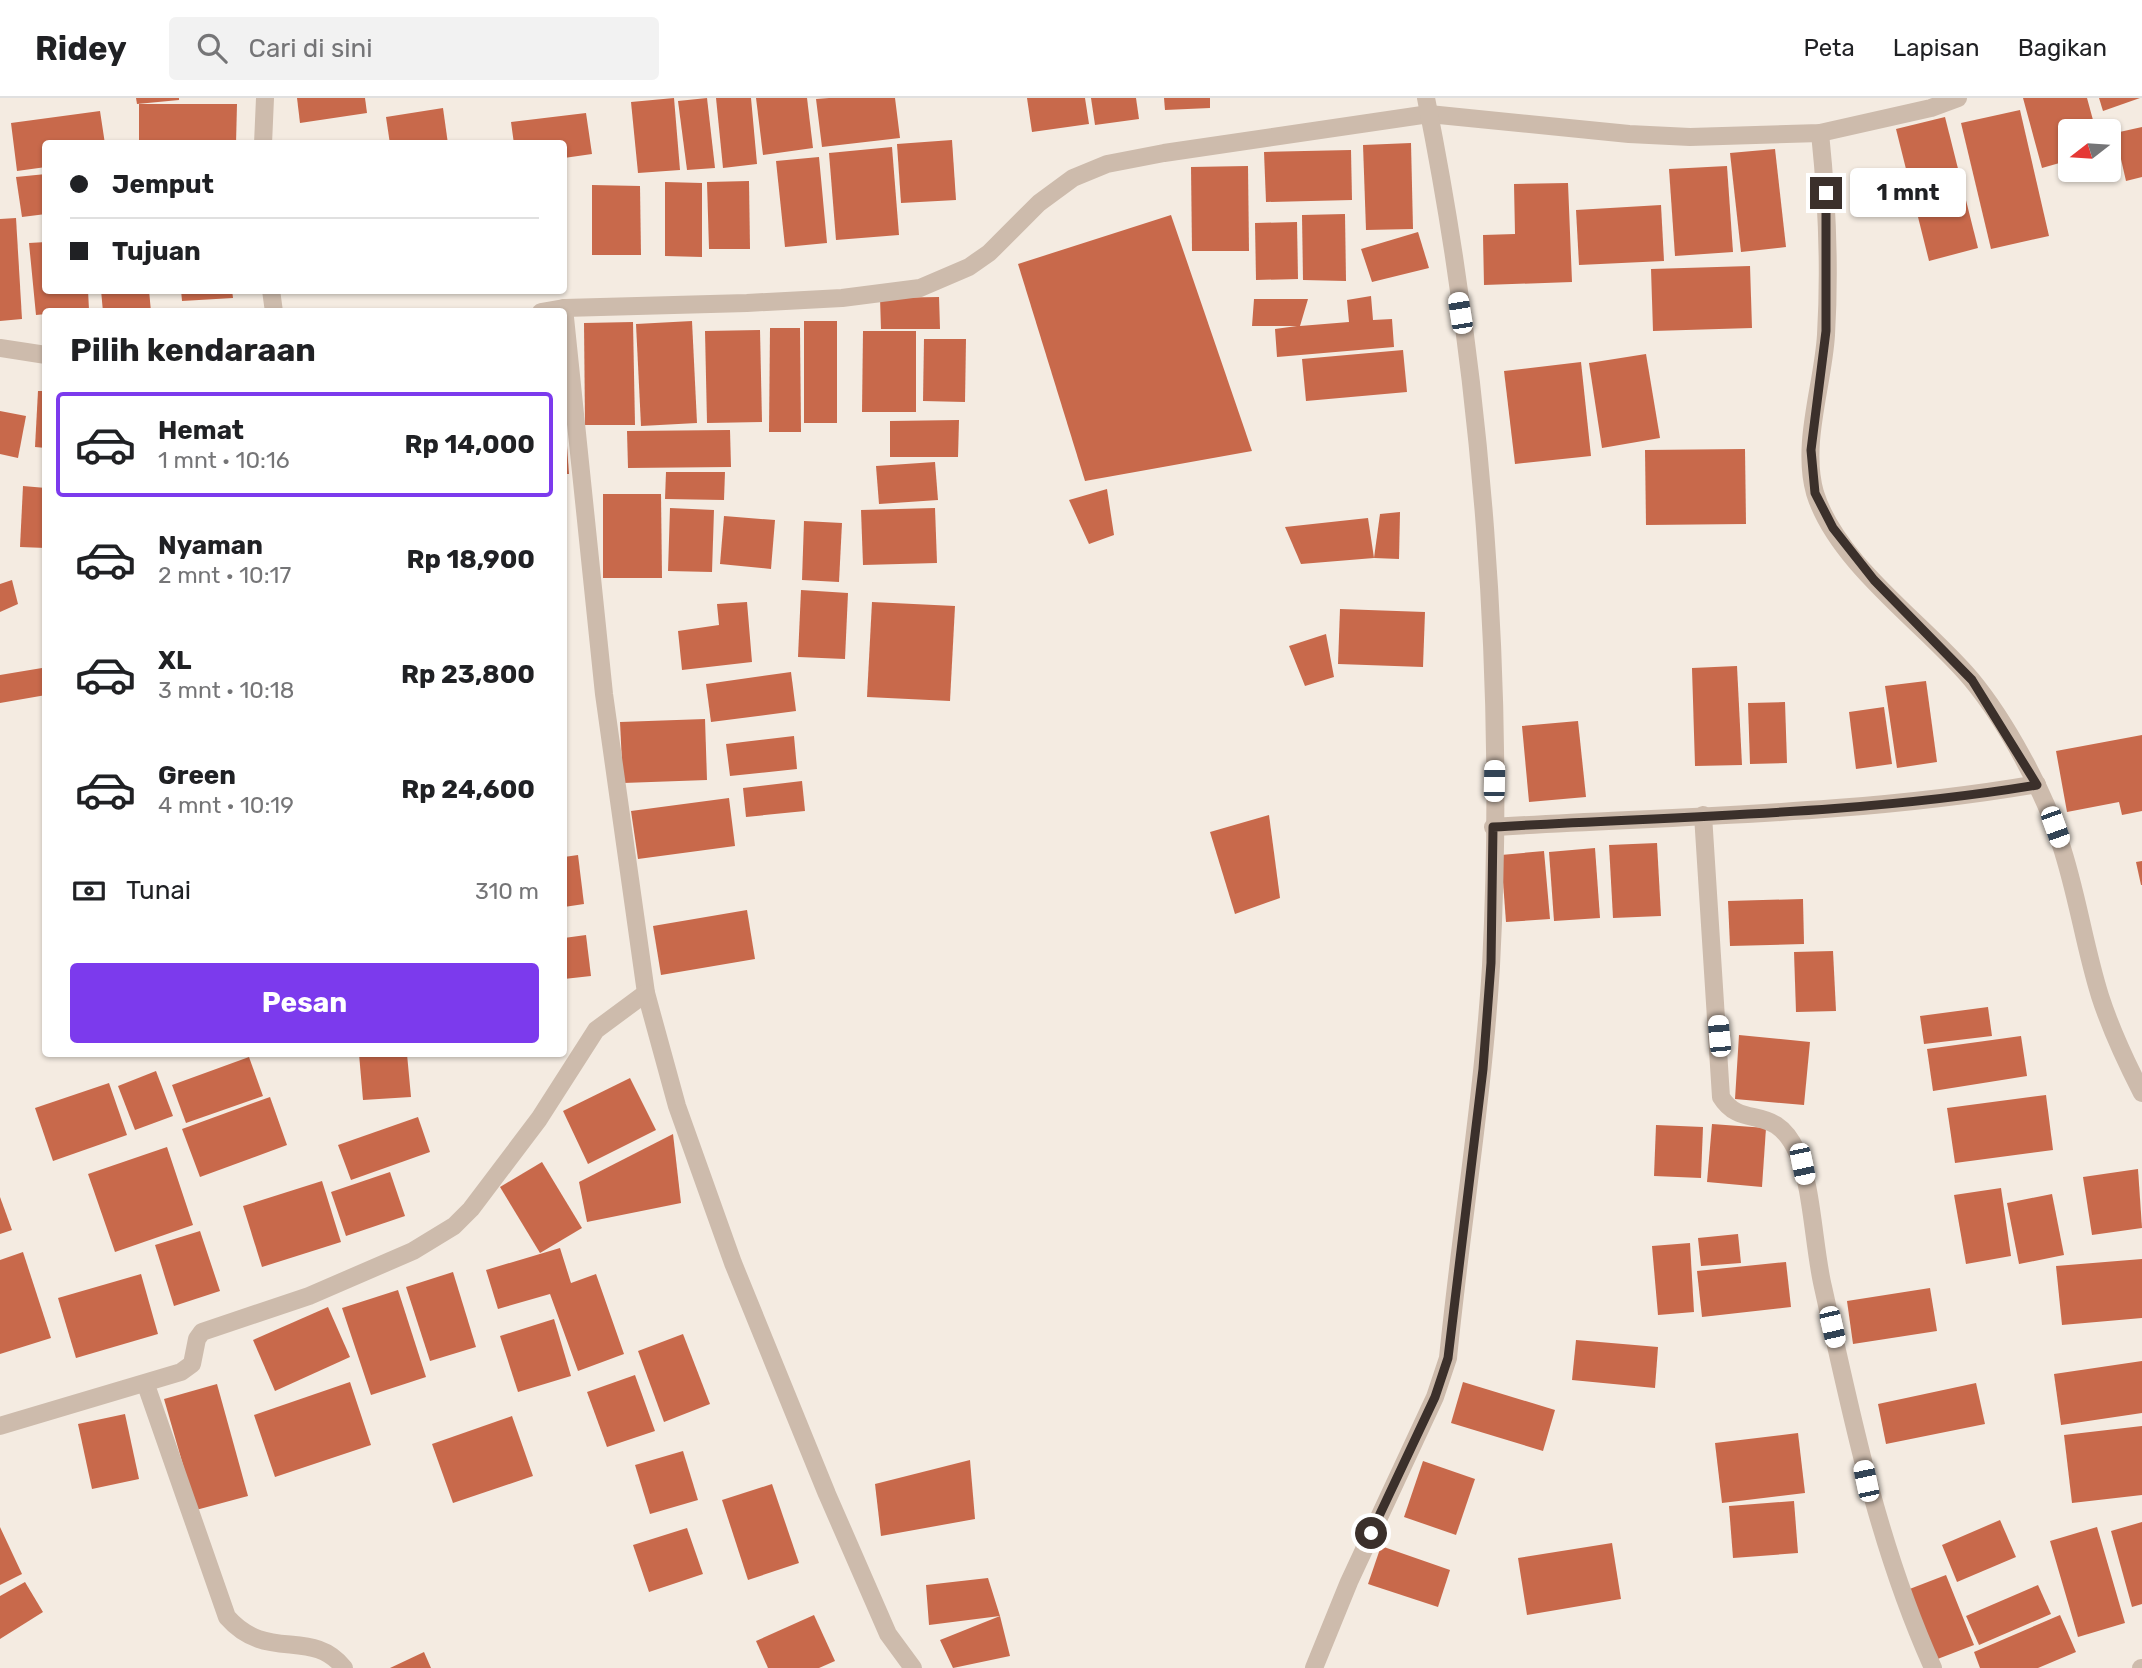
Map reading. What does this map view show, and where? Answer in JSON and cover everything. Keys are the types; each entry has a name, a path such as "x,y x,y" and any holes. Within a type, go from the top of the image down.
{"street":[{"path":"263,140 265,98"},
{"path":"564,308 842,298 920,288 970,267 989,253 1057,188 1107,164 1427,106 1629,134 1690,136 1820,134 1929,103 1958,98"},
{"path":"1314,1668 1349,1582 1435,1397 1448,1358 1483,1069 1491,963 1495,735 1489,601 1477,445 1460,313 1427,106"},
{"path":"1820,134 1826,193 1827,290 1824,369 1811,450 1815,493 1833,528 1874,580 1972,680 2037,785 2060,841 2100,995 2115,1037 2142,1093"},
{"path":"567,337 604,694 646,993 677,1106 733,1263 827,1494 888,1634 913,1668"},
{"path":"0,348 42,354"},
{"path":"1493,827 1881,806 1949,800 2037,785"},
{"path":"1703,815 1721,1097 1737,1114 1760,1117 1780,1126 1797,1151 1805,1180 1814,1250 1866,1481 1902,1597 1933,1668"},
{"path":"0,1426 146,1385 187,1369 192,1364 197,1339 202,1332 321,1292 413,1251 454,1226 471,1209 539,1119 596,1030 646,993"},
{"path":"146,1385 227,1617 239,1631 253,1640 328,1651 344,1668"}],"building":[{"path":"136,98 179,98 179,100 137,104"},
{"path":"297,98 365,98 367,113 300,123"},
{"path":"674,98 680,170 638,173 631,102"},
{"path":"707,98 715,168 687,170 678,101"},
{"path":"716,98 751,98 757,164 723,168"},
{"path":"756,98 807,98 813,148 763,155"},
{"path":"895,98 900,138 822,147 816,99"},
{"path":"1027,98 1085,98 1089,124 1032,132"},
{"path":"1091,98 1136,98 1139,119 1095,125"},
{"path":"1164,98 1210,98 1210,108 1165,110"},
{"path":"2023,98 2087,98 2093,119 2058,119 2058,163 2042,168"},
{"path":"2099,98 2140,98 2103,111"},
{"path":"139,104 237,104 236,140 139,140"},
{"path":"443,108 447,140 389,140 386,117"},
{"path":"2020,110 2049,236 1991,249 1961,123"},
{"path":"100,111 104,140 42,140 42,168 17,171 11,123"},
{"path":"586,113 592,154 567,158 567,140 513,140 511,122"},
{"path":"1945,117 1978,248 1929,261 1896,129"},
{"path":"2142,127 2142,177 2126,181 2121,159 2121,132"},
{"path":"952,140 956,200 901,203 897,144"},
{"path":"1411,143 1413,229 1366,230 1363,145"},
{"path":"892,147 899,235 836,240 829,153"},
{"path":"1775,149 1786,247 1741,252 1730,153"},
{"path":"1351,150 1352,200 1266,202 1264,152"},
{"path":"819,157 827,243 785,247 776,161"},
{"path":"1248,166 1249,251 1192,251 1191,167"},
{"path":"1727,166 1733,252 1675,256 1669,169"},
{"path":"42,174 42,214 22,217 16,177"},
{"path":"749,181 750,249 709,249 707,182"},
{"path":"665,182 702,183 702,257 665,256"},
{"path":"1568,183 1572,282 1484,285 1483,235 1515,234 1514,184"},
{"path":"592,185 640,186 641,255 592,255"},
{"path":"1661,205 1664,261 1579,265 1576,210"},
{"path":"1345,214 1346,281 1303,280 1302,215"},
{"path":"1171,215 1252,451 1085,481 1018,264"},
{"path":"16,218 22,319 0,321 0,219"},
{"path":"1297,222 1298,279 1256,280 1255,223"},
{"path":"1418,232 1429,268 1372,282 1361,249"},
{"path":"42,242 42,294 88,294 89,308 42,308 42,314 36,315 29,243"},
{"path":"1750,266 1752,328 1653,331 1651,269"},
{"path":"101,294 149,294 151,308 103,308"},
{"path":"181,294 232,294 233,298 182,301"},
{"path":"1371,296 1373,320 1392,319 1394,347 1277,357 1275,329 1297,326 1252,326 1254,299 1308,299 1300,326 1349,322 1347,300"},
{"path":"939,297 940,329 881,329 880,298"},
{"path":"692,321 697,423 641,426 636,324"},
{"path":"804,321 837,321 837,423 804,423"},
{"path":"633,322 635,425 585,425 584,323"},
{"path":"770,328 800,328 801,432 769,432"},
{"path":"760,330 762,422 707,423 705,331"},
{"path":"863,331 916,331 916,412 862,412"},
{"path":"924,339 966,339 965,402 923,401"},
{"path":"1403,350 1407,392 1306,401 1302,359"},
{"path":"1646,354 1660,438 1602,448 1589,363"},
{"path":"1581,362 1591,456 1515,464 1504,371"},
{"path":"38,391 42,391 42,448 35,447"},
{"path":"0,411 26,416 18,458 0,454"},
{"path":"959,420 958,457 890,457 890,421"},
{"path":"730,430 731,467 628,468 627,431"},
{"path":"1745,449 1746,524 1646,525 1645,450"},
{"path":"935,462 938,500 879,504 876,466"},
{"path":"666,472 725,472 724,500 665,499"},
{"path":"23,486 42,488 42,548 20,547"},
{"path":"1107,489 1114,535 1089,544 1069,500"},
{"path":"603,494 661,494 662,578 603,578"},
{"path":"670,508 714,510 712,572 668,571"},
{"path":"935,508 937,563 863,565 861,510"},
{"path":"1400,512 1399,559 1374,558 1380,514"},
{"path":"724,516 775,520 771,569 720,564"},
{"path":"1368,518 1374,558 1301,564 1285,527"},
{"path":"804,521 842,523 839,582 802,580"},
{"path":"12,580 18,604 0,612 0,584"},
{"path":"801,590 848,593 845,659 798,657"},
{"path":"747,602 752,662 682,670 678,631 719,625 717,604"},
{"path":"872,602 955,606 950,701 867,697"},
{"path":"1340,609 1425,612 1423,667 1338,664"},
{"path":"1326,634 1334,677 1305,686 1289,646"},
{"path":"1737,666 1742,765 1695,766 1692,668"},
{"path":"42,668 42,696 0,703 0,675"},
{"path":"791,672 796,711 711,722 706,684"},
{"path":"1926,681 1937,762 1897,768 1885,686"},
{"path":"1785,702 1787,763 1750,764 1748,703"},
{"path":"1884,707 1892,764 1856,769 1849,712"},
{"path":"705,719 707,780 623,783 620,722"},
{"path":"1578,721 1586,797 1529,802 1522,726"},
{"path":"2142,735 2142,811 2122,815 2119,802 2067,812 2056,751"},
{"path":"794,736 797,769 730,776 726,744"},
{"path":"802,781 805,811 746,817 743,788"},
{"path":"729,798 735,846 638,859 631,811"},
{"path":"1269,815 1280,898 1235,914 1210,832"},
{"path":"1657,843 1661,916 1613,918 1609,845"},
{"path":"1595,848 1600,918 1554,921 1549,852"},
{"path":"1544,851 1550,919 1506,922 1501,855"},
{"path":"578,855 584,904 567,907 567,857"},
{"path":"2142,861 2142,885 2141,885 2136,862"},
{"path":"1803,899 1804,944 1730,946 1728,901"},
{"path":"747,910 755,959 661,975 653,926"},
{"path":"586,935 591,976 567,979 567,938"},
{"path":"1833,951 1836,1011 1796,1012 1794,952"},
{"path":"1988,1007 1992,1036 1924,1044 1920,1016"},
{"path":"1739,1035 1810,1042 1804,1105 1735,1099"},
{"path":"2021,1036 2027,1076 1933,1091 1927,1049"},
{"path":"249,1057 263,1096 186,1123 172,1085"},
{"path":"359,1057 407,1057 411,1097 363,1100"},
{"path":"156,1071 173,1116 135,1130 118,1086"},
{"path":"630,1078 656,1130 588,1164 563,1111"},
{"path":"109,1083 127,1135 53,1161 35,1108"},
{"path":"2046,1095 2053,1150 1955,1163 1947,1108"},
{"path":"270,1097 287,1145 200,1177 182,1129"},
{"path":"418,1117 430,1152 351,1180 338,1145"},
{"path":"1712,1124 1766,1128 1762,1187 1707,1182"},
{"path":"1656,1125 1703,1127 1701,1178 1654,1176"},
{"path":"673,1134 681,1203 587,1222 579,1182"},
{"path":"167,1147 193,1225 115,1252 88,1174"},
{"path":"542,1162 582,1228 540,1253 500,1187"},
{"path":"2138,1169 2142,1228 2092,1235 2083,1177"},
{"path":"390,1172 405,1216 346,1236 331,1192"},
{"path":"322,1181 341,1242 262,1267 243,1206"},
{"path":"2001,1188 2011,1256 1966,1264 1954,1195"},
{"path":"2052,1194 2064,1255 2019,1264 2007,1203"},
{"path":"0,1197 12,1230 0,1234"},
{"path":"200,1231 220,1291 174,1306 155,1245"},
{"path":"1738,1234 1741,1263 1701,1266 1698,1238"},
{"path":"1690,1243 1694,1312 1658,1315 1652,1246"},
{"path":"560,1248 571,1283 596,1274 624,1354 578,1371 550,1294 498,1309 486,1270"},
{"path":"23,1252 51,1338 0,1354 0,1260"},
{"path":"2142,1259 2142,1318 2062,1325 2056,1266"},
{"path":"1786,1262 1791,1307 1702,1317 1697,1271"},
{"path":"453,1272 476,1347 430,1361 406,1287"},
{"path":"141,1274 158,1334 76,1358 58,1298"},
{"path":"1930,1288 1937,1331 1853,1344 1847,1301"},
{"path":"398,1290 426,1377 371,1395 342,1308"},
{"path":"328,1307 350,1357 275,1391 253,1340"},
{"path":"554,1319 571,1376 518,1392 500,1336"},
{"path":"683,1334 710,1404 664,1422 638,1351"},
{"path":"1576,1340 1658,1347 1655,1388 1572,1380"},
{"path":"2142,1361 2142,1413 2061,1425 2054,1374"},
{"path":"635,1375 655,1431 607,1447 587,1392"},
{"path":"350,1382 371,1445 275,1477 254,1415"},
{"path":"1463,1382 1555,1410 1543,1451 1451,1423"},
{"path":"1976,1383 1985,1424 1886,1444 1878,1404"},
{"path":"217,1384 248,1496 196,1510 164,1399"},
{"path":"125,1414 139,1479 92,1489 78,1424"},
{"path":"512,1416 533,1476 453,1503 432,1444"},
{"path":"2142,1426 2142,1495 2072,1503 2064,1435"},
{"path":"1798,1433 1805,1493 1722,1503 1715,1443"},
{"path":"683,1451 698,1500 650,1514 635,1465"},
{"path":"970,1460 975,1519 881,1536 875,1484"},
{"path":"1423,1461 1475,1479 1456,1535 1404,1517"},
{"path":"772,1484 799,1563 748,1580 722,1500"},
{"path":"1794,1501 1798,1553 1733,1558 1729,1506"},
{"path":"2000,1520 2016,1557 1957,1582 1942,1545"},
{"path":"2142,1522 2142,1604 2132,1607 2111,1531"},
{"path":"0,1527 22,1574 0,1585"},
{"path":"2097,1527 2125,1623 2078,1637 2050,1541"},
{"path":"687,1528 703,1574 649,1592 633,1545"},
{"path":"1612,1543 1621,1599 1527,1615 1518,1558"},
{"path":"1381,1546 1450,1570 1438,1607 1368,1584"},
{"path":"1946,1575 1974,1645 1935,1660 1907,1590"},
{"path":"988,1578 1000,1616 929,1625 926,1585"},
{"path":"25,1582 43,1612 0,1639 0,1596"},
{"path":"2038,1585 2051,1614 1979,1645 1966,1616"},
{"path":"814,1615 835,1661 819,1668 768,1668 756,1641"},
{"path":"2060,1615 2076,1652 2038,1668 1980,1668 1974,1652"},
{"path":"1000,1616 1010,1656 953,1668 940,1640"},
{"path":"424,1652 431,1668 390,1668"}],"route":[{"path":"1371,1533 1403,1470 1435,1397 1448,1358 1483,1069 1491,963 1493,827 1820,811 1949,800 2037,785 1972,680 1902,612 1851,553 1833,528 1815,493 1811,450 1824,369 1827,290 1826,193"}]}
